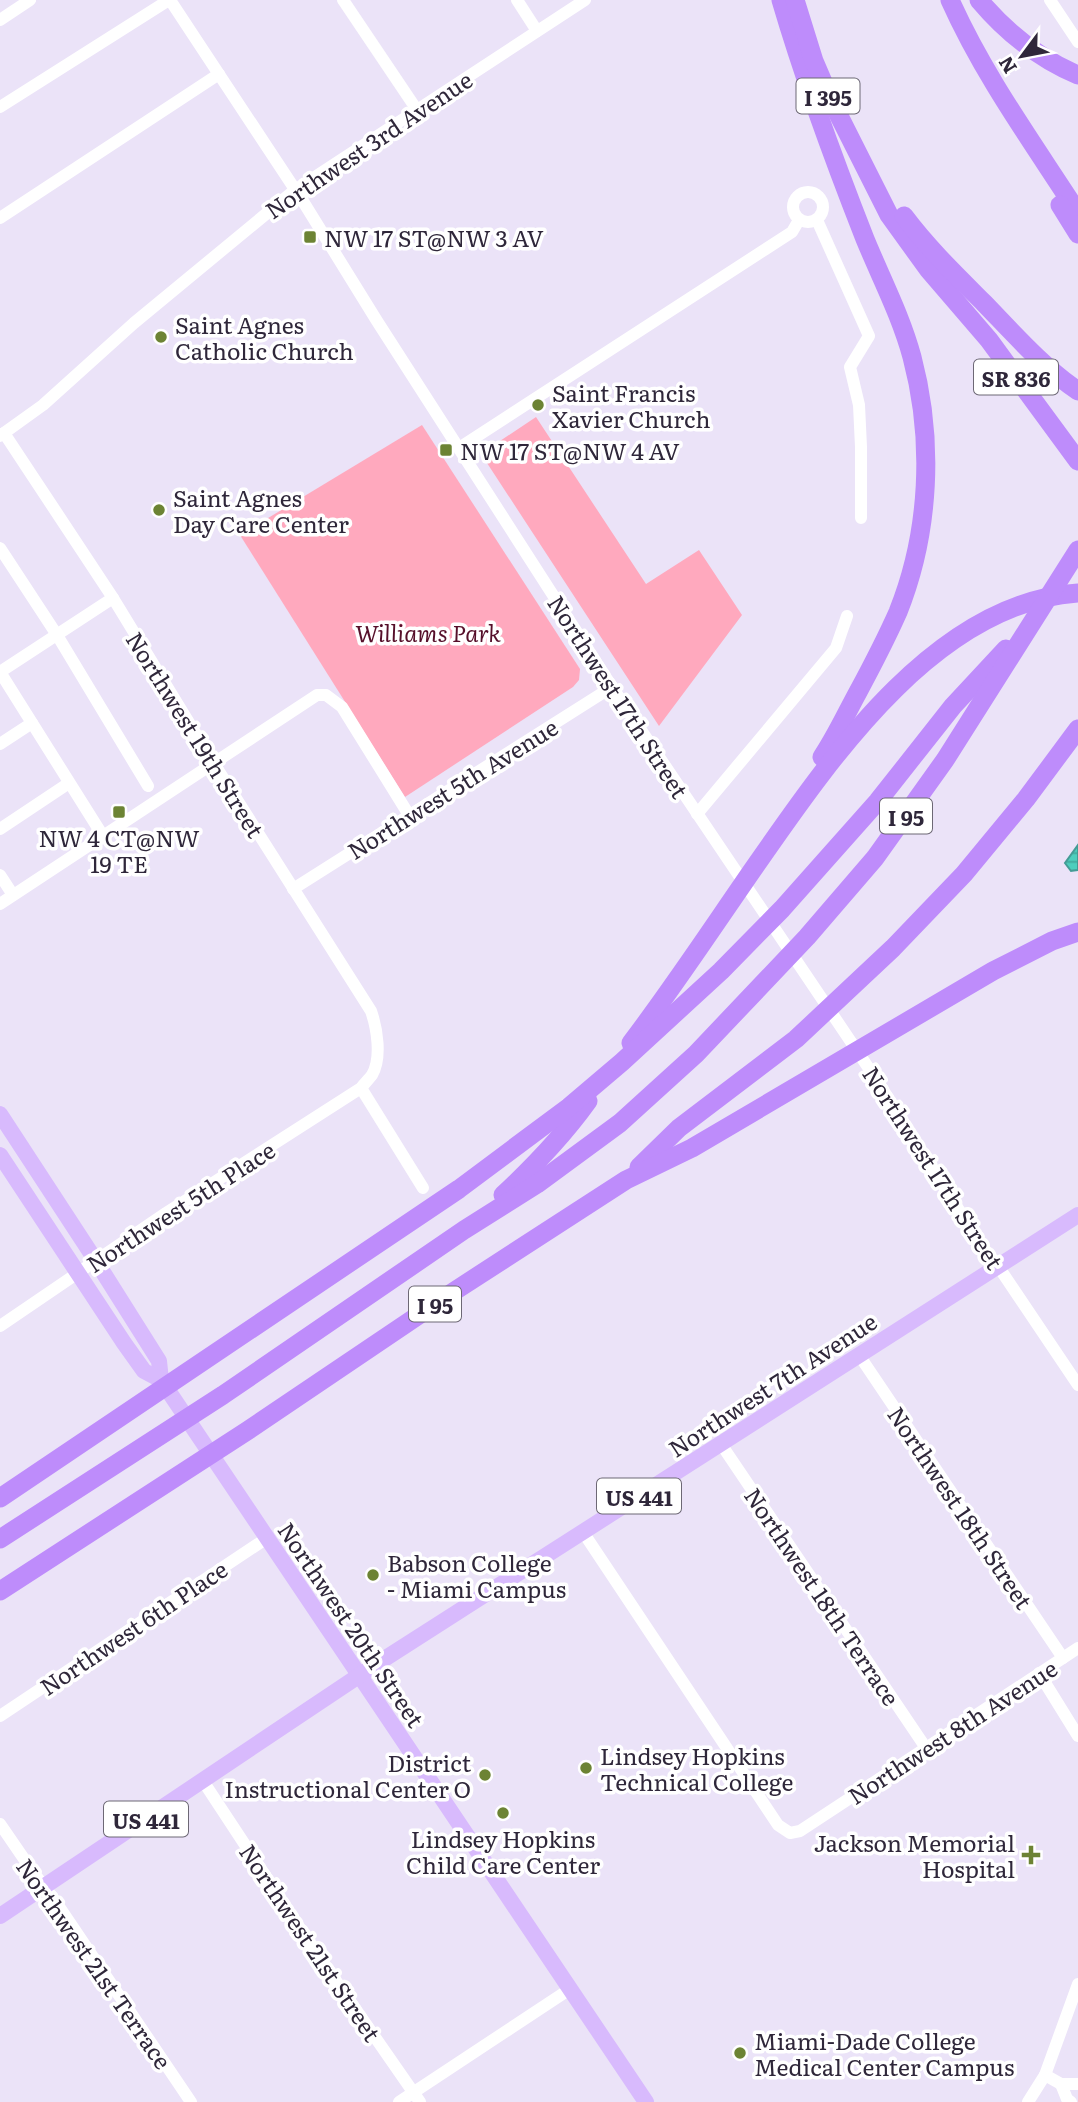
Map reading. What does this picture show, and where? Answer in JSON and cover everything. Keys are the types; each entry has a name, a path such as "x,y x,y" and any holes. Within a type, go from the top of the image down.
{"highway":[{"path":"781,0 809,91 912,356 923,417 926,468 918,543 898,611 869,671 818,762 807,793"},
{"name":"I 395","path":"795,0 814,61 873,187"},
{"path":"950,0 970,42 1003,98 1078,213"},
{"path":"979,0 1016,37 1073,73"},
{"path":"1003,98 1007,119 1078,234"},
{"path":"873,187 898,209 940,258 1045,365 1078,391"},
{"name":"SR 836","path":"873,187 909,245 949,296 989,340 1078,461"},
{"name":"I 95","path":"0,1539 223,1395 464,1230 537,1184 620,1123 696,1054 850,889 893,834 945,760 1078,550"},
{"path":"464,1230 528,1172 564,1133 646,1023 807,793 873,711 934,654 967,631 1002,612 1040,599 1078,593"},
{"path":"0,1499 459,1188 569,1107 622,1062 721,971 782,909 878,801 953,706 1033,619"},
{"name":"I 95","path":"0,1591 626,1180 679,1128 796,1039 893,948 964,874 1027,799 1078,727"},
{"path":"626,1180 692,1148 993,971 1052,941 1078,932"}],"main road":[{"name":"Northwest 20th Street","path":"0,1114 159,1361 161,1380 646,2102"},
{"name":"Northwest 20th Street","path":"0,1155 144,1371 161,1380"},
{"name":"Northwest 7th Avenue","path":"0,1916 360,1676 1078,1215"}],"street":[{"path":"0,20 30,0"},
{"path":"0,107 170,0"},
{"name":"Northwest 17th Street","path":"170,0 295,190 612,687 878,1082 981,1245 1078,1385"},
{"path":"342,0 417,110"},
{"path":"517,0 537,31"},
{"name":"Northwest 3rd Avenue","path":"2,435 43,405 134,323 295,190 585,0"},
{"path":"1050,0 1078,42"},
{"path":"0,218 219,74"},
{"path":"810,192 820,197 824,206 817,220 808,223 799,219 793,211 795,199 810,192"},
{"path":"459,448 792,232 799,219"},
{"path":"817,220 869,336 850,367 859,405 861,518"},
{"name":"Northwest 19th Street","path":"2,435 113,598 293,889 372,1011 378,1039 376,1064 373,1074 361,1088"},
{"path":"0,548 57,635 148,786"},
{"path":"103,836 0,672 113,598"},
{"path":"698,814 836,648 847,616"},
{"name":"Northwest 5th Avenue","path":"293,889 612,687"},
{"path":"0,904 317,695 326,695 342,707 409,815"},
{"path":"0,744 32,723"},
{"path":"0,829 69,783"},
{"path":"0,875 13,895"},
{"path":"361,1088 424,1188"},
{"name":"Northwest 5th Place","path":"0,1326 166,1213 361,1088"},
{"name":"Northwest 18th Street","path":"859,1355 1063,1658"},
{"name":"Northwest 18th Terrace","path":"721,1444 926,1748"},
{"name":"Northwest 8th Avenue","path":"583,1532 778,1825 790,1833 800,1831 1078,1648"},
{"name":"Northwest 6th Place","path":"0,1716 267,1538"},
{"path":"1039,1673 1078,1736"},
{"name":"Northwest 21st Street","path":"203,1781 309,1942 417,2097"},
{"name":"Northwest 21st Terrace","path":"0,1824 191,2102"},
{"path":"1028,2102 1045,2075 1078,1984"},
{"path":"399,2102 417,2097 570,1989"},
{"path":"1045,2075 1061,2084 1078,2084"},
{"path":"1061,2084 1071,2102"}],"green space":[{"path":"536,417 646,584 699,550 742,615 659,726 487,463 488,449"},
{"name":"Williams Park","path":"422,425 580,669 579,680 573,687 405,797 240,535"}],"shaded area":[{"path":"1078,845 1078,870 1071,871 1065,863"}],"place":[{"name":"NW 17 ST@NW 3 AV","path":"310,237"},
{"name":"Saint Agnes Catholic Church","path":"161,337"},
{"name":"Saint Francis Xavier Church","path":"538,405"},
{"name":"NW 17 ST@NW 4 AV","path":"446,450"},
{"name":"Saint Agnes Day Care Center","path":"159,510"},
{"name":"NW 4 CT@NW 19 TE","path":"119,812"},
{"name":"Babson College - Miami Campus","path":"373,1575"},
{"name":"Lindsey Hopkins Technical College","path":"586,1768"},
{"name":"District Instructional Center O","path":"485,1775"},
{"name":"Lindsey Hopkins Child Care Center","path":"503,1813"},
{"name":"Jackson Memorial Hospital","path":"1031,1855"},
{"name":"Miami-Dade College Medical Center Campus","path":"740,2053"}]}
